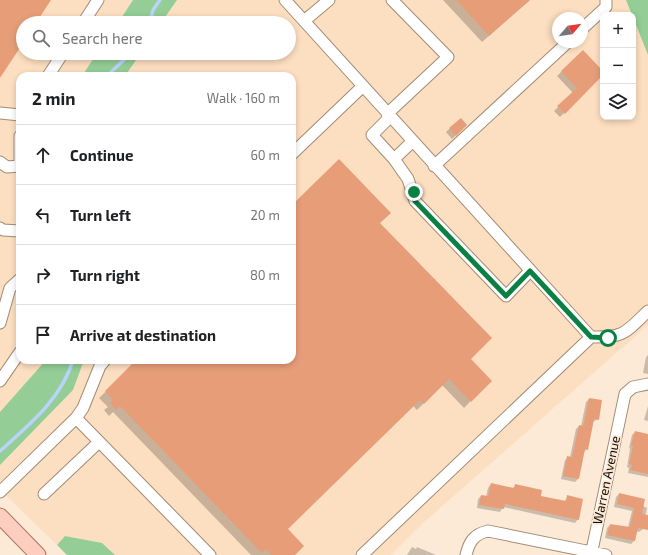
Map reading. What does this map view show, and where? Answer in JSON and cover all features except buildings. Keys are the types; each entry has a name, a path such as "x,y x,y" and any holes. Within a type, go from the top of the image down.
{"main road":[{"path":"0,516 38,555"}],"street":[{"path":"88,16 98,0"},
{"path":"285,0 362,87 591,337 608,338 625,334 648,311"},
{"path":"304,21 329,0"},
{"path":"392,0 448,57 372,135 394,159 408,179 415,201 506,296 530,271"},
{"path":"588,24 606,7 606,0"},
{"path":"434,166 562,48"},
{"path":"51,72 58,60"},
{"path":"296,150 362,87"},
{"path":"0,113 16,115"},
{"path":"394,159 412,142"},
{"path":"0,162 7,167 16,166"},
{"path":"0,228 3,230 16,231"},
{"path":"0,323 10,288 16,283"},
{"path":"362,555 591,337"},
{"path":"0,381 16,358"},
{"path":"0,492 76,418 83,408 102,364"},
{"name":"Warren Avenue","path":"591,554 625,394 630,389 638,385 648,384"},
{"path":"76,418 210,555"},
{"path":"44,494 99,442"},
{"path":"466,555 468,546 476,535 488,531 591,554 606,555"}],"shaded area":[{"path":"0,0 133,0 123,16 16,16 16,60 92,60 85,72 16,72 16,364 42,364 0,412"},
{"path":"177,0 626,0 631,12 600,12 600,120 636,120 636,25 648,55 648,325 422,524 391,555 115,555 102,543 65,536 57,545 0,490 0,465 73,390 83,364 296,364 296,72 128,72 136,60 296,60 296,16 166,16"}],"green space":[{"path":"133,0 177,0 166,16 123,16"},
{"path":"626,0 648,0 648,55 636,25 636,12 631,12"},
{"path":"92,60 136,60 128,72 85,72"},
{"path":"42,364 83,364 73,390 0,465 0,412"},
{"path":"65,536 102,543 115,555 67,555 57,545"}],"waterway":[{"path":"152,16 153,10 160,0"},
{"path":"111,72 124,60"},
{"path":"0,451 33,421 53,399 68,374 72,364"}],"route":[{"path":"414,192 415,201 506,296 530,271 591,337 608,338"}]}
